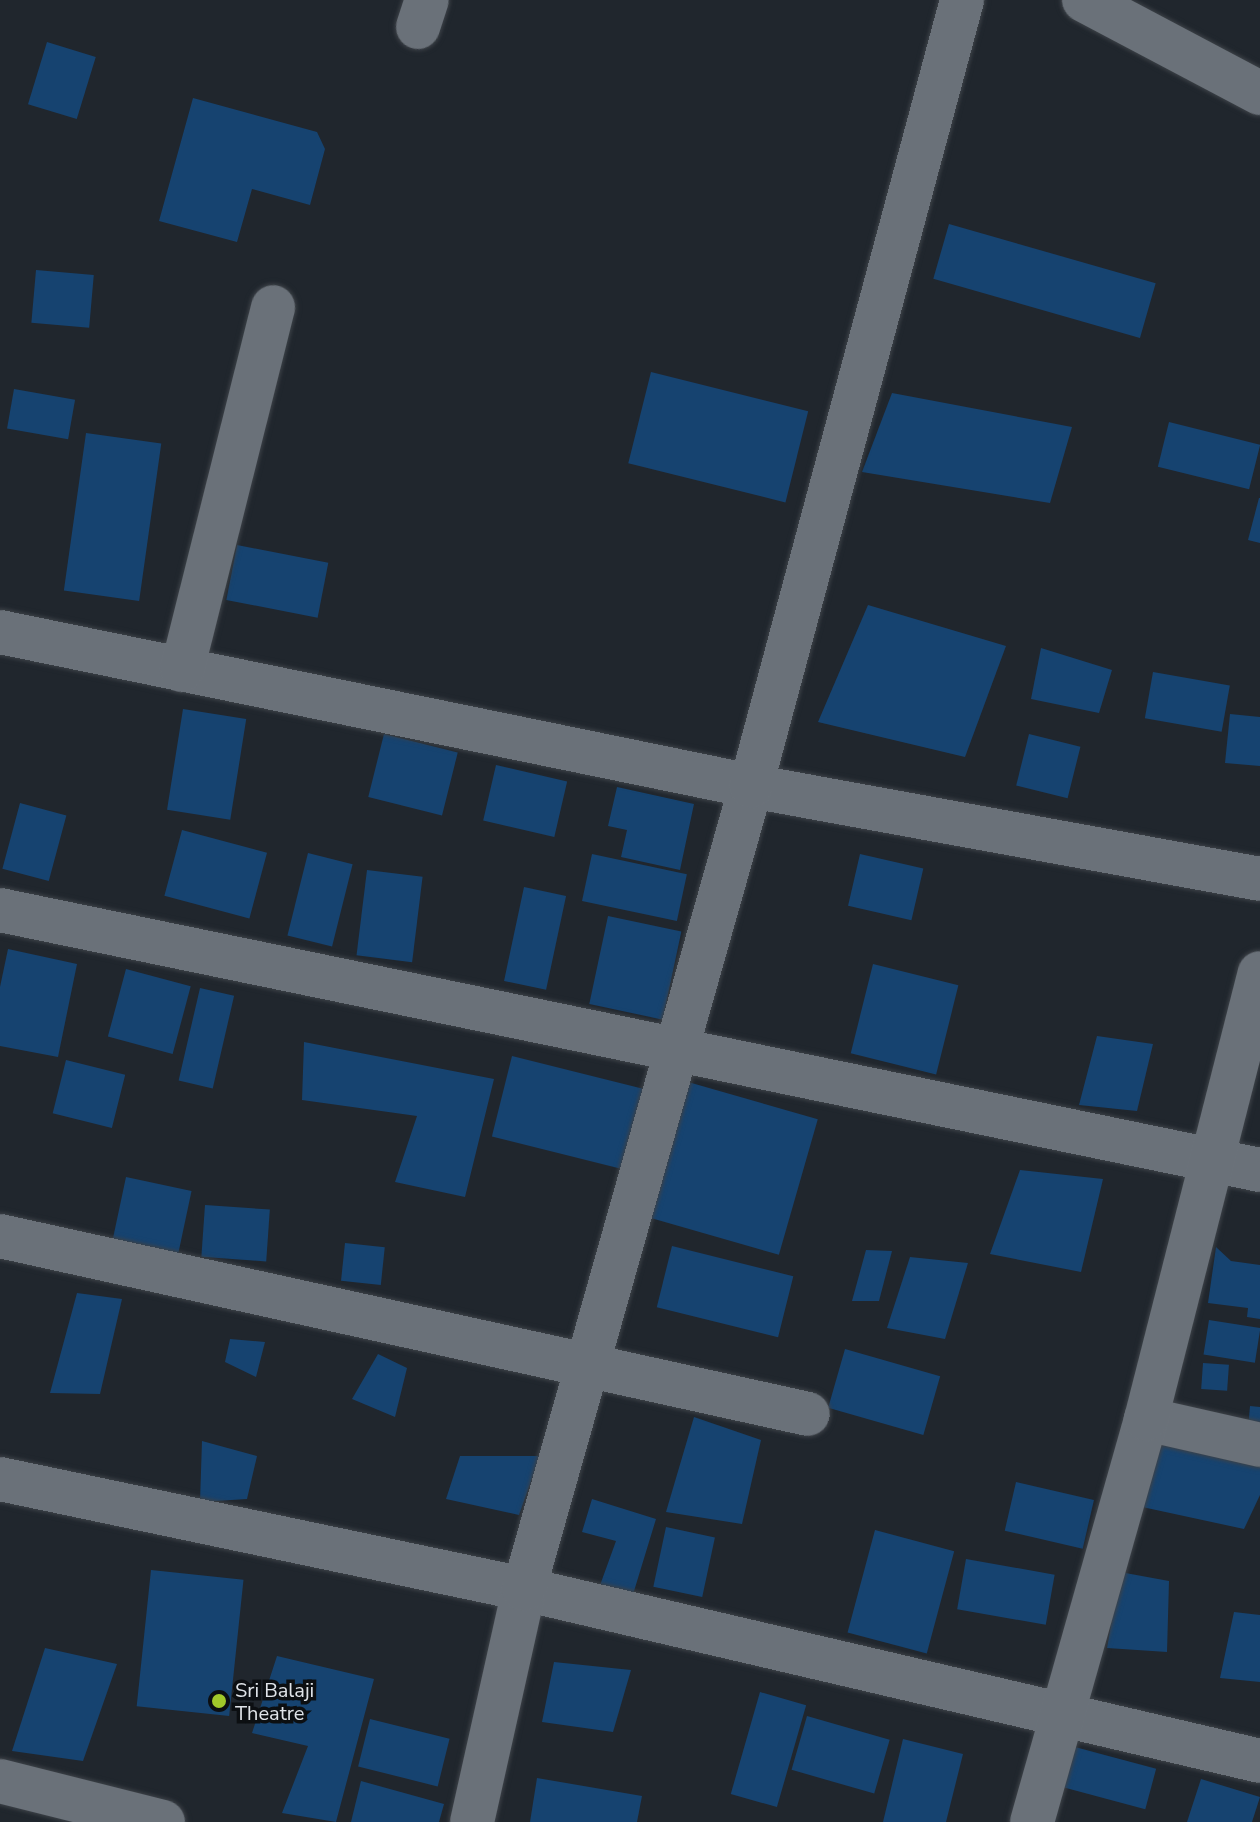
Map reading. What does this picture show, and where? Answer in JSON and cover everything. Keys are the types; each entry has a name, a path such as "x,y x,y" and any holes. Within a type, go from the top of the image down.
{"street":[{"path":"472,1822 524,1589 585,1363 751,786 962,0"},
{"path":"1084,0 1260,93"},
{"path":"182,670 273,307"},
{"path":"0,632 751,786 1260,879"},
{"path":"0,910 676,1046 1260,1170"},
{"path":"1032,1822 1059,1715 1146,1419 1260,973"},
{"path":"0,1236 808,1414"},
{"path":"1146,1419 1260,1445"},
{"path":"0,1479 524,1589 1260,1761"},
{"path":"0,1781 163,1822"}],"building":[{"path":"47,42 96,57 77,119 28,104"},
{"path":"193,98 317,132 325,149 310,205 252,189 237,242 159,221"},
{"path":"949,224 1156,283 1140,338 933,279"},
{"path":"36,270 94,275 89,328 31,323"},
{"path":"651,372 808,411 785,502 628,463"},
{"path":"14,389 75,400 68,439 7,428"},
{"path":"892,393 1072,427 1050,503 862,472"},
{"path":"1169,422 1260,445 1249,489 1158,467"},
{"path":"86,433 161,444 139,601 64,590"},
{"path":"1260,498 1260,543 1248,540"},
{"path":"237,545 328,563 318,618 226,600"},
{"path":"868,605 1006,646 965,757 818,722"},
{"path":"1041,648 1112,670 1099,713 1031,699"},
{"path":"1153,672 1230,686 1222,732 1145,718"},
{"path":"183,709 246,719 230,820 167,810"},
{"path":"1230,714 1260,717 1260,766 1225,763"},
{"path":"384,734 458,752 442,815 368,797"},
{"path":"1029,734 1080,747 1068,798 1016,785"},
{"path":"496,765 567,781 554,837 483,821"},
{"path":"617,787 694,804 680,870 621,857 627,830 608,826"},
{"path":"20,803 66,815 49,881 2,869"},
{"path":"182,830 267,853 249,918 164,896"},
{"path":"308,853 353,864 332,947 287,935"},
{"path":"592,854 687,874 677,921 582,901"},
{"path":"860,854 923,869 911,920 848,906"},
{"path":"367,870 423,877 412,962 357,955"},
{"path":"524,887 566,896 546,990 504,981"},
{"path":"608,916 681,932 663,1020 589,1004"},
{"path":"8,949 77,964 58,1057 0,1046 0,987"},
{"path":"873,964 958,985 936,1075 851,1053"},
{"path":"126,969 191,986 173,1054 108,1037"},
{"path":"200,988 234,996 213,1088 179,1081"},
{"path":"1097,1036 1153,1044 1137,1111 1079,1105"},
{"path":"304,1042 494,1079 465,1197 395,1182 417,1116 302,1100"},
{"path":"512,1056 645,1089 625,1170 492,1137"},
{"path":"66,1060 125,1075 112,1128 53,1113"},
{"path":"688,1082 818,1119 779,1255 649,1218"},
{"path":"1020,1170 1103,1179 1081,1272 990,1254"},
{"path":"126,1177 192,1191 177,1260 111,1246"},
{"path":"205,1205 270,1210 266,1261 201,1257"},
{"path":"345,1243 385,1247 381,1285 341,1281"},
{"path":"672,1246 793,1276 778,1337 657,1307"},
{"path":"1216,1247 1231,1261 1260,1265 1260,1319 1247,1317 1248,1308 1208,1303"},
{"path":"866,1250 892,1251 879,1301 852,1301"},
{"path":"910,1257 968,1263 945,1339 887,1328"},
{"path":"77,1293 122,1299 100,1394 50,1393"},
{"path":"1209,1320 1260,1328 1255,1363 1204,1355"},
{"path":"230,1339 265,1342 256,1377 225,1362"},
{"path":"845,1349 940,1376 923,1435 828,1408"},
{"path":"378,1354 407,1368 395,1417 352,1399"},
{"path":"1203,1363 1229,1365 1227,1391 1201,1389"},
{"path":"1250,1406 1260,1407 1260,1429 1248,1429"},
{"path":"694,1417 761,1440 742,1524 666,1512"},
{"path":"1161,1438 1260,1460 1260,1495 1244,1529 1133,1505"},
{"path":"202,1441 257,1456 247,1499 200,1502"},
{"path":"460,1456 540,1456 519,1515 446,1499"},
{"path":"1016,1482 1094,1500 1083,1549 1005,1531"},
{"path":"592,1499 656,1519 631,1601 599,1588 616,1541 582,1532"},
{"path":"666,1527 715,1537 702,1597 653,1587"},
{"path":"875,1530 954,1551 927,1654 848,1632"},
{"path":"966,1559 1055,1575 1046,1625 957,1609"},
{"path":"151,1570 243,1580 229,1716 137,1706"},
{"path":"1120,1572 1169,1581 1167,1652 1107,1648"},
{"path":"1234,1612 1260,1615 1260,1682 1220,1678"},
{"path":"45,1648 117,1664 83,1761 12,1751"},
{"path":"277,1656 374,1679 336,1822 282,1813 308,1746 252,1733"},
{"path":"554,1662 631,1670 613,1732 542,1722"},
{"path":"760,1692 806,1705 777,1807 731,1794"},
{"path":"807,1716 890,1740 874,1794 792,1770"},
{"path":"370,1719 450,1739 438,1786 358,1767"},
{"path":"903,1739 963,1754 946,1822 883,1822"},
{"path":"1075,1747 1156,1769 1145,1809 1064,1788"},
{"path":"537,1778 642,1796 637,1822 530,1822"},
{"path":"1201,1779 1260,1797 1252,1822 1187,1822"},
{"path":"361,1781 444,1804 439,1822 351,1822"}],"place":[{"name":"Sri Balaji Theatre","path":"219,1701"}]}
